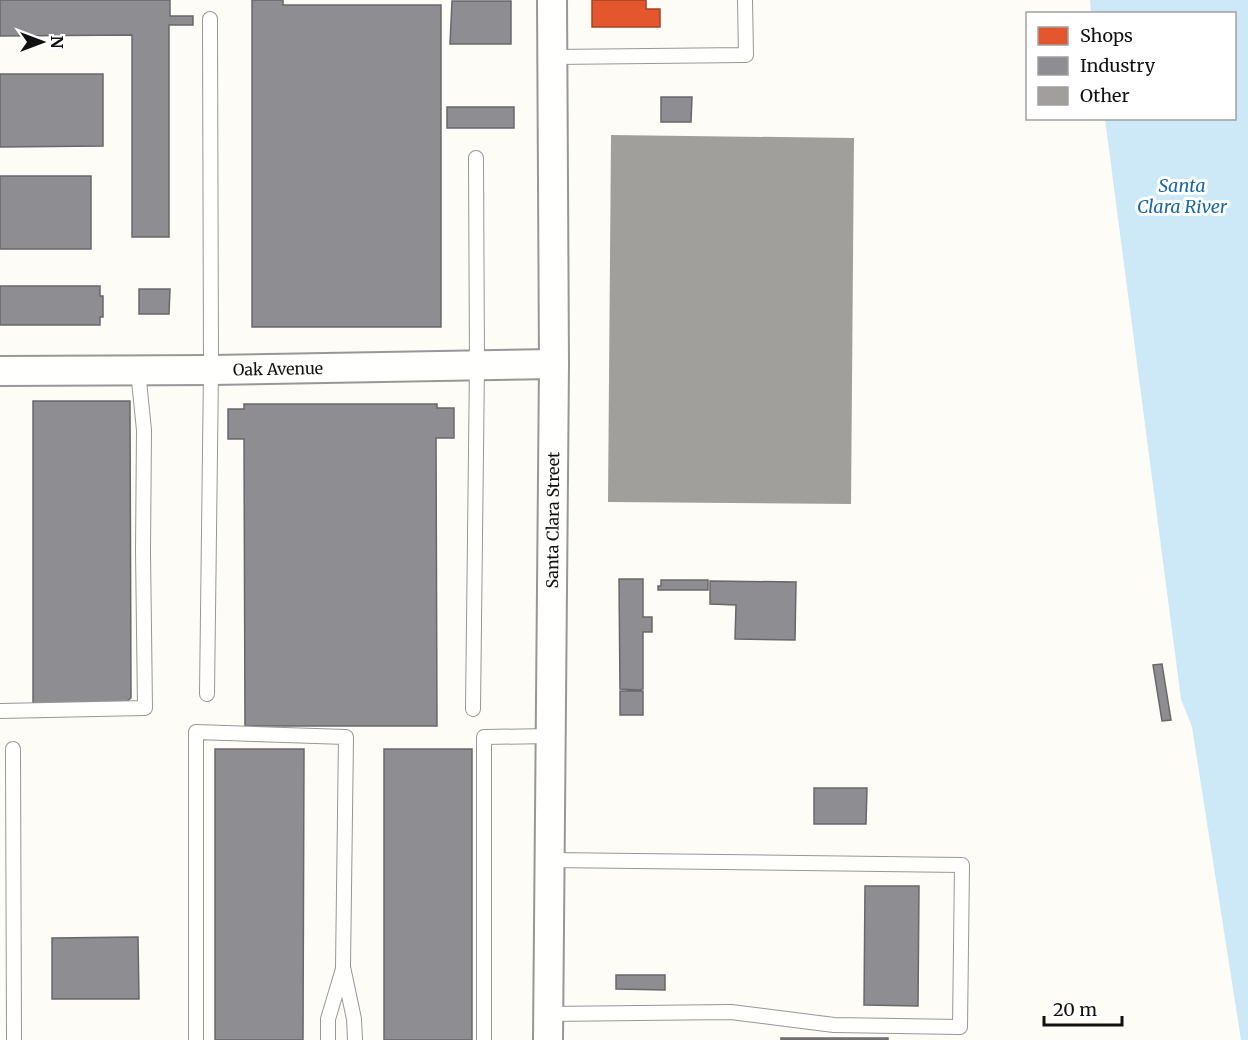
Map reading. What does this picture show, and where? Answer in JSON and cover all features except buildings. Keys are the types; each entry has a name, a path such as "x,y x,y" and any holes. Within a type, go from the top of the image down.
{"street":[{"name":"Santa Clara Street","path":"548,1027 555,364 552,0"},
{"name":"Oak Avenue","path":"0,371 555,364"}],"lane":[{"path":"553,57 746,55 746,0"},
{"path":"207,694 211,370 210,19"},
{"path":"473,709 477,365 476,158"},
{"path":"0,711 146,708 143,551 144,430 138,371"},
{"path":"196,1040 196,732 346,737 344,967 354,1019 354,1040"},
{"path":"484,1040 484,737 551,736"},
{"path":"13,749 14,1040"},
{"path":"548,1027 730,1012 834,1025 960,1027 962,864 550,860"},
{"path":"328,1040 328,1019 344,967"}],"water":[{"name":"Santa Clara River","path":"1090,0 1248,0 1248,1040 1241,1040 1192,727 1181,699 1105,120 1236,120 1236,12 1091,12"}]}
